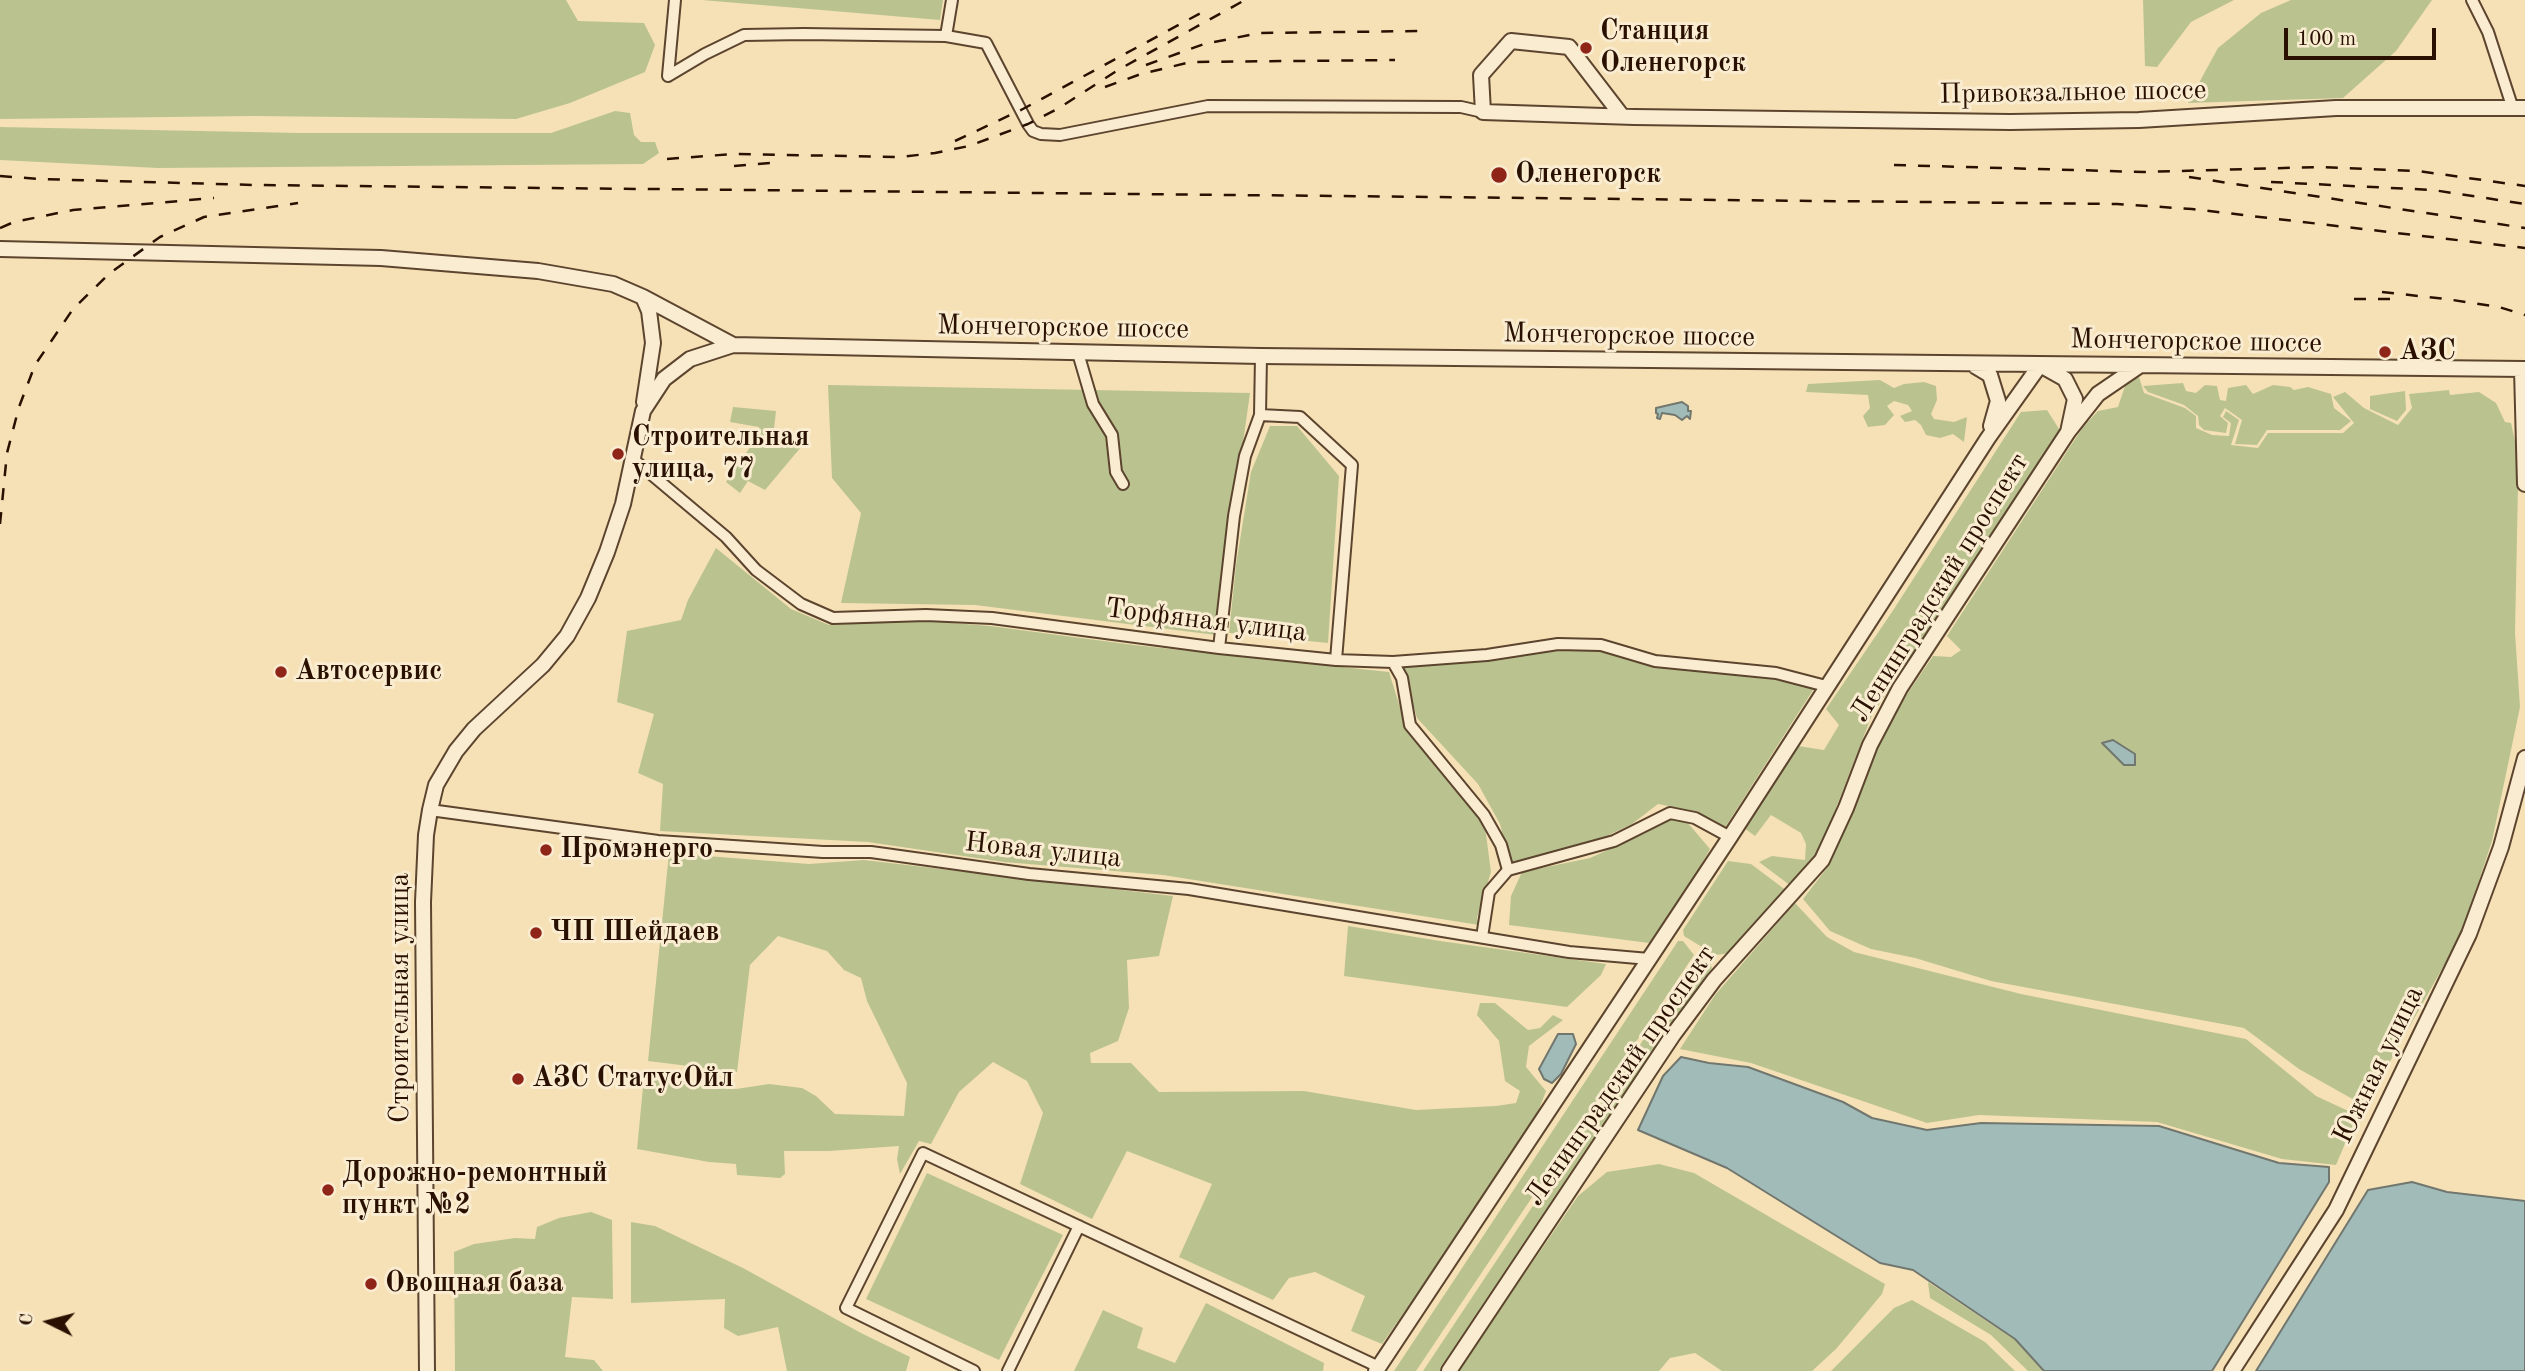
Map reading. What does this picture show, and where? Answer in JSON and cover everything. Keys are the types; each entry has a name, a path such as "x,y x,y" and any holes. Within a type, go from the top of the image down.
{"street":[{"path":"676,0 668,76 744,35 946,36 952,0"},
{"path":"2472,0 2519,108"},
{"name":"Привокзальное шоссе","path":"946,36 986,43 1033,131 1060,135 1208,106 1461,107 1483,111 1622,116 2010,122 2139,120 2336,108 2519,108"},
{"path":"1483,111 1481,75 1511,41 1569,47 1622,116"},
{"path":"0,249 381,258 538,271 613,284 733,345"},
{"name":"Строительная улица","path":"428,1371 423,902 430,810 436,785 456,751 474,729 543,665 567,636 588,598 623,504 643,411 653,343 649,311 643,297"},
{"path":"643,411 653,393 677,366 704,352 733,345"},
{"name":"Мончегорское шоссе","path":"733,345 1261,356 2524,369"},
{"path":"1079,353 1093,404 1112,435 1116,472 1123,484"},
{"path":"1219,648 1234,516 1245,456 1260,415 1261,356"},
{"path":"1974,365 1990,375 1998,401 1987,438"},
{"path":"2040,365 2065,379 2075,399 2068,432"},
{"name":"Ленинградский проспект","path":"1378,1369 1730,837 1987,438 2040,365"},
{"name":"Ленинградский проспект","path":"1449,1371 1673,1035 1714,980 1822,860 1846,808 1870,745 1900,688 2068,432 2098,394 2138,366"},
{"path":"2524,369 2525,484"},
{"path":"1260,415 1300,417 1352,465 1336,660"},
{"name":"Торфяная улица","path":"633,459 726,537 756,570 801,604 833,618 926,615 992,618 1219,648 1336,660 1393,662 1487,655 1558,645 1601,645 1655,661 1776,673 1826,686"},
{"path":"1393,662 1402,678 1410,725 1484,815 1501,845 1508,870"},
{"name":"Южная улица","path":"2232,1371 2336,1210 2463,946 2501,847 2525,758"},
{"name":"Новая улица","path":"430,810 657,841 823,852 871,852 1029,874 1189,889 1569,952 1649,959"},
{"path":"1482,937 1489,892 1508,870 1614,841 1670,813 1695,818 1730,837"},
{"path":"974,1371 846,1308 923,1153 1378,1369"},
{"path":"1008,1371 1079,1226"}],"green space":[{"path":"0,0 566,0 578,21 644,23 655,45 645,72 570,103 516,119 254,116 0,119"},
{"path":"702,0 943,0 940,20"},
{"path":"2143,0 2234,0 2191,22 2157,67 2145,66"},
{"path":"2291,0 2432,0 2396,51 2343,98 2188,103 2218,48 2261,13"},
{"path":"615,111 630,113 634,135 641,142 655,142 659,153 643,164 158,168 0,160 0,127 300,133 551,133"},
{"path":"2139,377 2144,393 2185,408 2196,416 2196,428 2212,435 2229,436 2231,423 2223,417 2226,411 2239,420 2231,445 2258,448 2268,433 2343,433 2354,423 2333,397 2345,392 2364,408 2398,425 2412,408 2409,394 2449,390 2450,395 2479,392 2496,403 2505,422 2511,423 2518,487 2515,633 2520,707 2492,841 2461,935 2365,1106 2299,1069 2244,1028 1991,981 1915,958 1871,949 1830,931 1803,899 1827,868 1886,725 1933,656 1951,657 1961,650 1947,636 2083,427 2098,411 2118,407 2126,383"},
{"path":"1880,380 1894,388 1924,382 1936,386 1937,400 1931,414 1934,419 1954,422 1967,417 1964,442 1953,434 1940,438 1926,435 1915,420 1905,422 1900,416 1912,411 1908,405 1894,401 1887,406 1894,415 1885,425 1868,427 1863,416 1870,408 1868,395 1806,392 1808,384"},
{"path":"2183,383 2186,391 2196,393 2205,385 2217,386 2220,400 2226,401 2228,388 2246,385 2253,394 2273,385 2294,390 2308,387 2331,394 2334,408 2351,421 2340,430 2267,430 2257,445 2235,444 2242,420 2225,408 2220,416 2228,423 2226,433 2204,430 2199,425 2198,416 2184,405 2148,392 2143,386"},
{"path":"828,385 1250,393 1216,635 975,605 841,603 861,513 832,478"},
{"path":"2405,391 2406,410 2397,421 2370,409 2370,396"},
{"path":"733,407 776,411 774,429 781,435 807,440 765,490 748,481 740,493 726,482 755,440 759,427 730,422"},
{"path":"2047,410 2061,432 1872,715 1819,852 1791,886 1759,862 1772,856 1805,860 1806,844 1801,833 1771,815 1755,836 1744,828 1798,746 1824,750 1839,725 1826,709 2021,412"},
{"path":"1270,426 1297,426 1339,476 1328,643 1229,633 1236,565 1251,472"},
{"path":"716,548 791,609 829,625 916,620 990,626 1134,645 1389,672 1407,730 1485,827 1491,872 1477,918 1479,925 1163,875 1004,862 868,842 660,831 663,784 638,773 654,714 617,702 627,631 681,620 688,600"},
{"path":"1602,649 1815,687 1724,829 1694,811 1658,804 1632,824 1575,851 1510,863 1500,824 1478,784 1417,718 1401,664 1480,661 1543,650"},
{"path":"1672,817 1687,822 1710,849 1657,944 1509,925 1511,896 1522,872 1590,858 1647,832"},
{"path":"669,853 809,864 864,860 1173,896 1159,956 1127,960 1129,1008 1118,1041 1090,1053 1091,1063 1131,1063 1159,1092 1304,1091 1416,1110 1516,1103 1520,1091 1505,1081 1499,1041 1477,1015 1480,1003 1495,1003 1528,1030 1540,1028 1553,1015 1563,1020 1529,1046 1526,1067 1546,1091 1534,1122 1382,1344 1351,1331 1365,1296 1315,1272 1289,1278 1273,1300 1179,1257 1212,1184 1127,1151 1092,1219 1020,1184 1043,1113 1027,1081 993,1062 959,1092 931,1144 919,1141 900,1174 897,1159 899,1146 784,1151 785,1174 780,1178 737,1175 736,1164 637,1149 644,1077 736,1089 769,1084 802,1088 816,1096 835,1114 904,1116 907,1083 867,1001 861,978 844,970 827,951 778,936 750,965 737,1072 648,1061"},
{"path":"1728,861 1751,864 1787,891 1733,953 1715,955 1684,936 1683,930"},
{"path":"1795,903 1827,937 1854,952 2021,994 2246,1039 2316,1096 2357,1115 2336,1165 2282,1159 2157,1122 1979,1115 1927,1123 1751,1063 1680,1049 1715,995"},
{"path":"1348,926 1606,964 1601,975 1567,1007 1344,976"},
{"path":"1678,941 1683,941 1694,955 1416,1371 1394,1371"},
{"path":"1705,957 1712,968 1444,1371 1423,1371 1697,959"},
{"path":"1659,1164 1694,1173 1885,1284 1882,1294 1836,1349 1812,1371 1722,1371 1695,1353 1670,1358 1659,1371 1458,1371 1578,1196 1607,1172"},
{"path":"927,1173 1063,1235 999,1360 866,1299"},
{"path":"591,1212 612,1220 613,1299 572,1297 565,1357 594,1360 603,1371 455,1371 454,1252 474,1244 515,1238 535,1239 537,1227 559,1218"},
{"path":"631,1222 655,1226 743,1268 910,1357 906,1371 787,1371 778,1327 738,1336 724,1328 725,1299 631,1303"},
{"path":"1928,1282 2015,1340 2043,1371 2028,1371 1991,1335 1930,1298"},
{"path":"1912,1300 1985,1342 2015,1371 1831,1371 1894,1308"},
{"path":"1206,1303 1324,1363 1323,1371 1074,1371 1103,1310 1143,1328 1137,1348 1175,1363"}],"water":[{"path":"1682,402 1688,406 1688,411 1691,411 1690,419 1687,416 1682,420 1675,415 1662,413 1660,419 1657,418 1656,408"},
{"path":"2113,740 2135,754 2135,765 2124,765 2102,743"},
{"path":"1558,1034 1573,1034 1576,1044 1561,1074 1552,1083 1544,1079 1539,1069"},
{"path":"1681,1057 1748,1067 1843,1102 1872,1118 1927,1130 1981,1123 2159,1126 2279,1163 2329,1167 2329,1182 2212,1371 2044,1371 2015,1339 1913,1270 1880,1263 1727,1168 1638,1130 1663,1076"},
{"path":"2412,1182 2447,1192 2525,1201 2525,1371 2256,1371 2368,1190"}],"railway":[{"path":"667,159 733,154 900,157 969,146 1028,124 1059,108 1118,70 1245,0"},
{"path":"955,141 1021,110 1210,8"},
{"path":"1146,65 1204,44 1260,33 1423,31"},
{"path":"1105,87 1141,74 1191,62 1395,60"},
{"path":"734,166 770,163"},
{"path":"1894,165 2144,172 2319,167 2418,171 2525,186"},
{"path":"0,176 256,185 2117,204 2192,209 2525,248"},
{"path":"2189,177 2525,228"},
{"path":"2271,182 2433,190 2525,204"},
{"path":"0,228 14,222 73,210 214,198"},
{"path":"0,524 7,453 19,407 35,365 73,309 110,273 160,237 204,217 298,203"},
{"path":"2382,292 2499,307 2525,315"},
{"path":"2354,299 2394,299"}],"place":[{"name":"Станция Оленегорск","path":"1586,48"},
{"name":"Оленегорск","path":"1499,175"},
{"name":"АЗС","path":"2385,352"},
{"name":"Строительная улица, 77","path":"618,454"},
{"name":"Автосервис","path":"281,672"},
{"name":"Промэнерго","path":"546,850"},
{"name":"ЧП Шейдаев","path":"536,933"},
{"name":"АЗС СтатусОйл","path":"518,1079"},
{"name":"Дорожно-ремонтный пункт №2","path":"328,1190"},
{"name":"Овощная база","path":"371,1284"}]}
